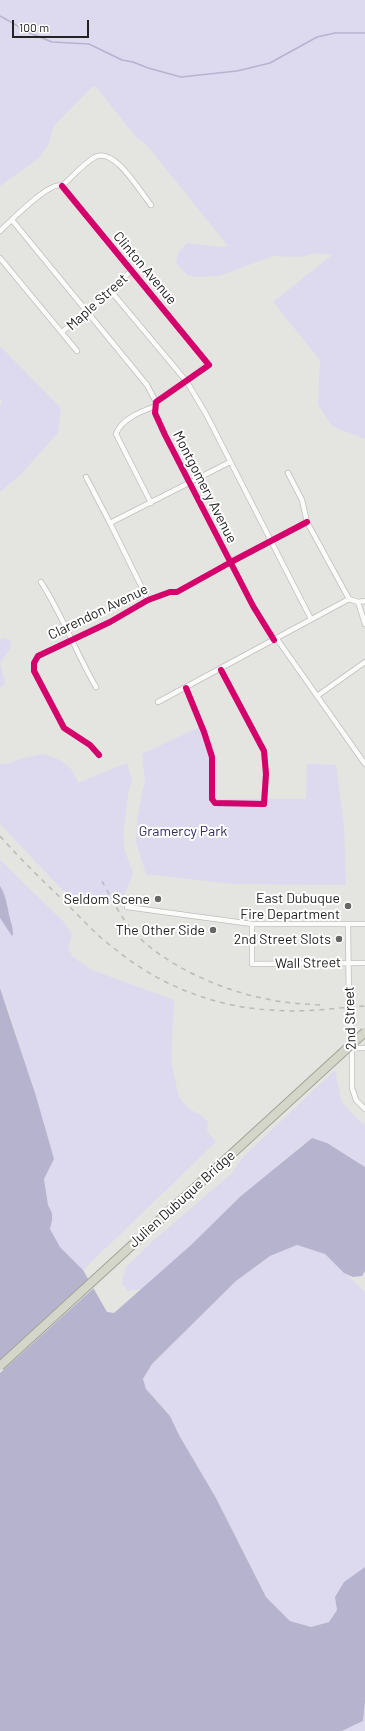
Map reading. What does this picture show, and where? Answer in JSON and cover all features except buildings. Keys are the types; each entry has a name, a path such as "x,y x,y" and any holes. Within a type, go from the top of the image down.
{"highway":[{"name":"Julien Dubuque Bridge","path":"0,1366 365,1032"}],"street":[{"path":"0,231 46,190 56,185 62,186 95,157 105,156 121,166 151,205"},
{"name":"Clinton Avenue","path":"62,186 209,365 186,382"},
{"name":"Montgomery Avenue","path":"12,220 147,385 156,404 157,418 253,606 275,639 365,763"},
{"path":"0,258 77,351"},
{"name":"Maple Street","path":"62,332 131,271"},
{"path":"110,290 186,382 206,414 311,619"},
{"path":"151,503 116,434 118,428 138,413 156,404 186,382"},
{"path":"110,522 151,503 230,462"},
{"path":"288,473 304,504 307,522 349,599 358,602 365,601"},
{"path":"86,477 148,600"},
{"name":"Clarendon Avenue","path":"99,755 90,745 64,728 35,674 33,667 38,656 148,600 170,592 177,592 307,522"},
{"path":"41,582 53,601 71,640 96,687"},
{"path":"158,702 221,670 349,599"},
{"path":"358,602 365,624"},
{"path":"316,696 365,662"},
{"path":"186,688 204,732 212,757 212,799 216,803 264,804 266,774 264,751 221,670"},
{"path":"127,907 252,924 365,924"},
{"name":"Wall Street","path":"252,924 252,964 365,963"},
{"name":"2nd Street","path":"348,924 349,1011 354,1094 356,1100 365,1109"},
{"path":"352,1048 365,1048"}],"green space":[{"path":"0,0 365,0 365,439 332,426 318,405 320,360 273,302 332,255 318,253 299,257 273,256 219,276 195,277 187,275 176,263 178,253 187,243 228,246 145,143 136,137 96,87 93,87 88,91 53,127 49,144 39,158 0,186"},
{"path":"0,346 61,408 58,433 20,475 0,492 0,406 2,402 0,398"},
{"path":"4,638 11,641 10,649 0,662 0,639"},
{"path":"0,662 5,684 0,688"},
{"name":"Gramercy Park","path":"206,724 217,758 217,799 306,799 307,764 336,765 344,826 346,885 232,884 146,874 136,842 138,814 145,780 142,754"},
{"path":"44,754 62,761 73,771 78,783 127,763 132,780 128,795 123,835 125,851 133,874 121,902 69,897 0,824 0,764 10,763 23,758"},
{"path":"0,860 63,921 72,934 68,948 73,957 92,970 174,1000 171,1062 179,1097 189,1109 201,1115 208,1122 207,1131 216,1142 83,1270 60,1247 50,1229 52,1213 48,1205 44,1179 54,1159 10,1014 0,988"},
{"path":"335,1070 341,1101 358,1120 365,1125 365,1167 354,1159 312,1138 301,1146 142,1289 128,1291 122,1284 126,1267 154,1240 232,1173 243,1157"},
{"path":"297,1245 325,1254 365,1292 365,1567 344,1582 335,1597 337,1610 329,1622 311,1627 290,1621 266,1597 216,1498 179,1435 170,1416 146,1389 143,1379 152,1364 236,1281 270,1256"},
{"path":"365,1702 365,1731 342,1731 363,1721"}],"shaded area":[{"path":"0,886 7,903 13,934 12,936 0,918"},
{"path":"0,988 36,1096 54,1159 44,1179 48,1205 52,1213 50,1229 60,1247 83,1270 107,1312 114,1313 191,1245 241,1196 312,1138 327,1143 365,1167 365,1271 362,1276 353,1277 344,1273 325,1254 297,1245 270,1256 236,1281 152,1364 143,1379 146,1389 170,1416 179,1435 216,1498 266,1597 290,1621 311,1627 329,1622 337,1610 335,1597 344,1582 365,1567 365,1702 363,1721 342,1731 0,1731"}],"pier":[{"path":"90,1278 95,1287 0,1373 0,1360"}],"waterway":[{"path":"0,16 30,33 52,42 89,44 122,60 181,77 237,71 270,63 317,37 335,33 365,33"}],"railway":[{"path":"0,836 16,854 108,944 150,973 188,992 229,1004 250,1008 283,1011 365,1006"},
{"path":"102,881 120,913 133,931 160,955 177,965 213,983 250,995 301,1004 322,1005"}],"cycle path":[{"path":"62,186 209,365 156,402 155,413 253,606 274,640"},
{"path":"99,755 90,745 64,728 34,671 34,663 38,656 110,622 148,600 170,592 177,592 307,522"},
{"path":"186,688 204,732 212,757 212,799 215,803 264,804 266,774 264,751 221,670"}],"place":[{"name":"Seldom Scene","path":"158,899"},
{"name":"East Dubuque Fire Department","path":"348,906"},
{"name":"The Other Side","path":"213,930"},
{"name":"2nd Street Slots","path":"339,939"}]}
